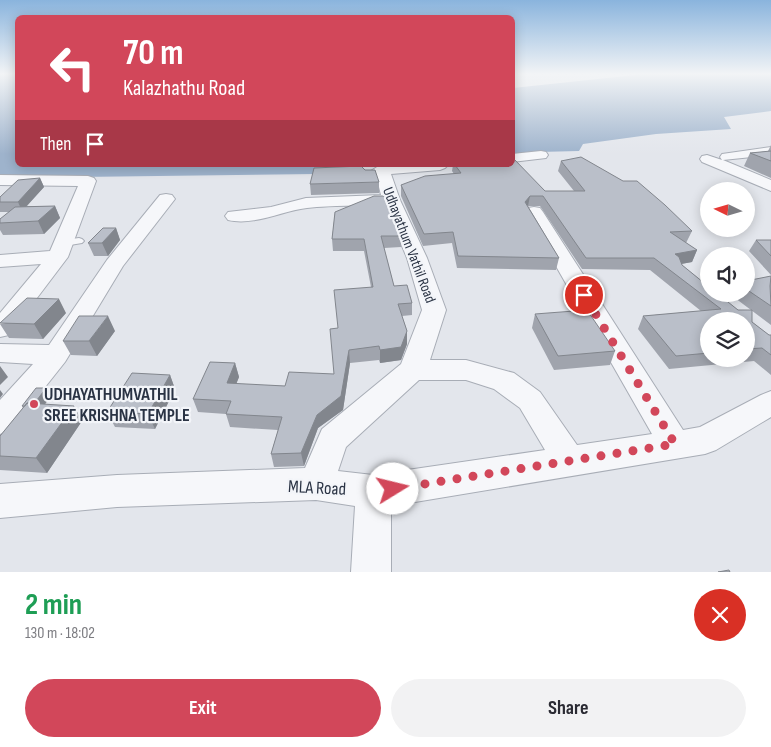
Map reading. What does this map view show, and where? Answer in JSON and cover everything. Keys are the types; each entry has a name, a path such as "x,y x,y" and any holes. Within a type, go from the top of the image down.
{"street":[{"path":"727,157 771,151"},
{"path":"515,158 541,155"},
{"path":"707,159 771,186"},
{"name":"Udhayathum Vathil Road","path":"316,484 333,439 413,370 434,310 417,258 377,173 424,167"},
{"path":"0,180 88,182 67,247 0,329"},
{"path":"0,421 56,355 114,264 166,199"},
{"path":"234,216 271,212 306,203 391,200"},
{"path":"534,212 675,444"},
{"path":"0,261 67,247"},
{"path":"0,353 56,355"},
{"path":"413,370 466,370 504,381 530,400 569,461"},
{"name":"MLA Road","path":"0,501 117,491 316,484 373,492 706,440 771,403"},
{"path":"371,572 373,492"}],"water":[{"path":"0,101 15,101 15,167 337,167 318,168 316,174 0,178"},
{"path":"515,101 771,101 771,111 724,117 731,129 656,134 583,144 579,151 538,152 515,158"}],"building":[{"path":"771,151 771,161 750,153"},
{"path":"581,157 623,181 637,181 665,205 692,231 670,232 697,250 675,254 679,257 682,265 700,280 700,293 654,258 586,258 543,196 530,196 525,202 559,258 458,256 453,232 424,234 401,185 425,176 461,173 456,167 515,167 515,160 545,191 585,191 561,161"},
{"path":"362,167 365,170 375,170 379,182 310,184 314,168"},
{"path":"40,178 18,202 0,202 0,197 18,180"},
{"path":"374,196 384,196 401,236 381,236 394,286 407,285 412,303 398,304 407,331 401,347 380,350 379,346 349,350 341,396 317,415 301,453 271,454 282,417 226,414 231,401 193,399 210,362 235,363 227,383 285,386 289,372 334,374 330,329 338,328 334,290 373,287 364,239 332,239 335,212"},
{"path":"55,206 38,221 0,223 0,219 15,207"},
{"path":"103,228 116,228 102,243 88,243"},
{"path":"756,240 771,240 771,256"},
{"path":"771,276 771,306 755,295 755,279"},
{"path":"27,298 59,299 34,324 0,323"},
{"path":"712,302 728,302 738,310 752,310 752,312 700,312 700,354 676,356 643,316 721,309"},
{"path":"587,310 615,351 558,356 535,314"},
{"path":"79,316 108,316 89,341 63,341"},
{"path":"755,324 771,335 771,355 762,348 755,348"},
{"path":"132,373 170,375 148,414 107,412"},
{"path":"36,388 46,388 34,404 27,403 25,406 22,406"},
{"path":"27,403 74,406 36,458 0,456 0,436"}],"place":[{"name":"UDHAYATHUMVATHIL SREE KRISHNA TEMPLE","path":"34,404"}],"route":[{"path":"393,489 675,444 584,295"}]}
